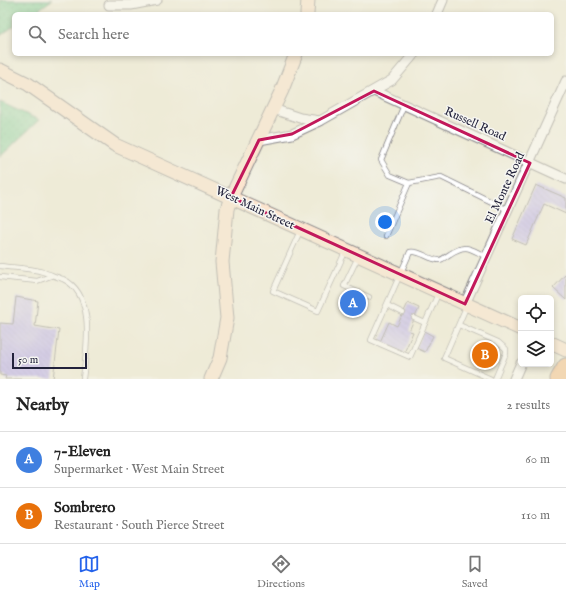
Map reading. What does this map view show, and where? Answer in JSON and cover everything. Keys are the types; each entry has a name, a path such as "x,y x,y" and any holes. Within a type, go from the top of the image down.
{"highway":[{"path":"559,379 566,367"}],"main road":[{"path":"307,12 308,0"},
{"path":"211,379 220,358 227,318 222,262 227,209 231,197 273,109 295,56"},
{"name":"West Main Street","path":"0,70 28,84 115,145 518,328"},
{"path":"554,344 566,350"}],"street":[{"path":"109,5 131,6 157,0"},
{"path":"438,12 443,0"},
{"path":"258,140 292,134 320,121 392,80 412,56"},
{"name":"El Monte Road","path":"466,305 566,81"},
{"name":"Russell Road","path":"374,91 566,178"},
{"path":"273,109 300,118 320,121"},
{"path":"514,379 519,367"}],"lane":[{"path":"404,105 381,160 390,175 409,183 441,177 508,210"},
{"path":"386,236 409,183"},
{"path":"301,229 273,291 318,311 346,250"},
{"path":"438,292 410,357 371,340 412,251 431,259 441,260 460,248 466,247 487,257"},
{"path":"358,256 344,286 369,297"},
{"path":"0,266 43,272 63,280 70,284 75,290 84,308 88,328 83,379"},
{"path":"0,277 37,281 51,276"},
{"path":"387,305 403,313"},
{"path":"466,305 459,325 444,358 491,379"},
{"path":"414,318 425,323"},
{"path":"459,325 498,342 506,349 506,353 495,379"}],"highlighted area":[{"path":"374,91 530,163 465,304 231,197 259,140 292,134"}],"green space":[{"path":"0,0 52,0 35,12 12,12 12,27 0,36"},
{"path":"0,102 39,120 0,157"}],"building":[{"path":"536,185 566,198 566,214 544,204 526,245 512,239"},
{"path":"566,274 566,300 553,288"},
{"path":"16,297 38,301 35,326 59,330 53,379 5,379 6,376 0,375 0,323 13,324"},
{"path":"408,303 419,308 409,331 413,332 404,353 380,342 389,322 397,326"},
{"path":"424,331 433,336 425,352 416,348"}],"place":[{"name":"7-Eleven","path":"353,303"},
{"name":"Sombrero","path":"485,355"}]}
